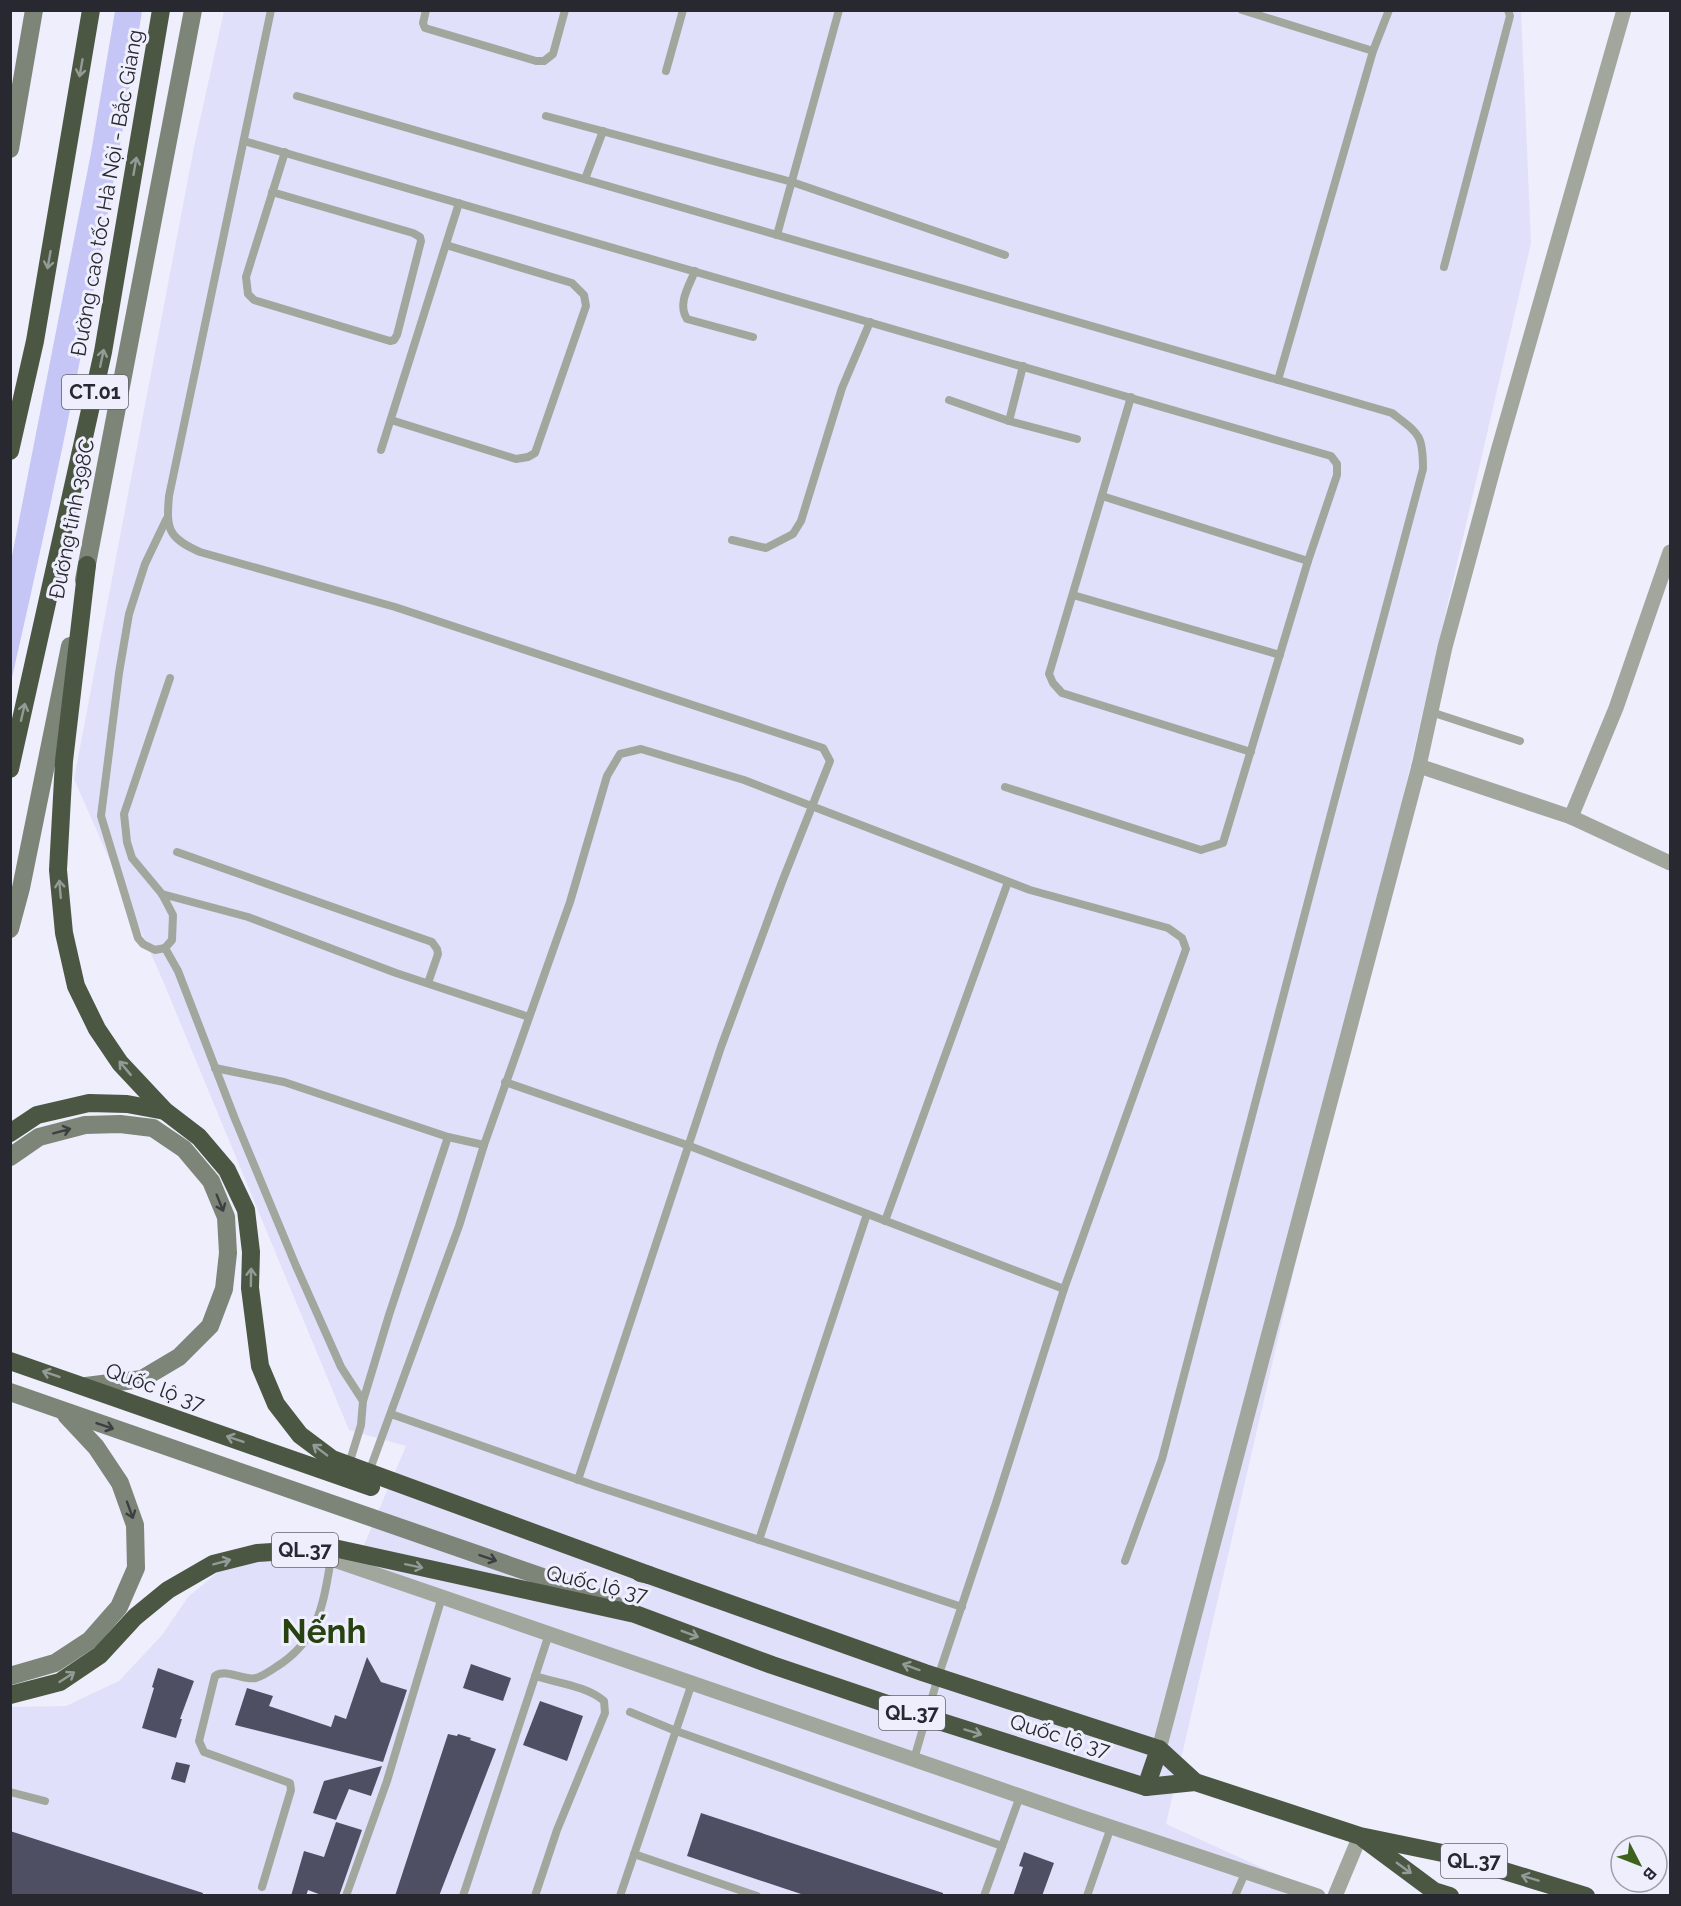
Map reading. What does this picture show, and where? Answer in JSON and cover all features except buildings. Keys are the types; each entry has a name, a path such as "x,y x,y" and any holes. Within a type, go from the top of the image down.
{"highway":[{"path":"10,451 35,341 91,10"},
{"name":"Đường cao tốc Hà Nội - Bắc Giang","path":"10,769 103,352 161,10"},
{"path":"87,565 64,761 58,870 64,933 76,986 97,1029 120,1063 165,1111 199,1137 227,1170 246,1210 251,1252 250,1288 260,1366 276,1404 300,1435 332,1459 650,1575"},
{"path":"10,1133 37,1116 89,1103 127,1104 165,1111"},
{"name":"Quốc lộ 37","path":"10,1360 599,1567 650,1575 938,1677 1159,1749 1195,1782"},
{"name":"Quốc lộ 37","path":"11,1695 60,1682 100,1654 135,1617 168,1590 213,1564 257,1553 334,1548 635,1614 772,1665 927,1718 1146,1786 1195,1782 1360,1836 1452,1855 1586,1896"},
{"path":"1146,1786 1159,1749"},
{"name":"Quốc lộ 37","path":"1360,1836 1434,1891 1450,1896"}],"main road":[{"path":"10,149 34,10"},
{"name":"Đường tỉnh 398C","path":"10,929 21,888 87,565 193,10"},
{"path":"10,1157 39,1137 85,1125 120,1124 153,1128 184,1149 211,1180 226,1217 228,1253 224,1288 210,1326 179,1357 142,1379 86,1386"},
{"path":"10,1392 583,1591 635,1614"},
{"path":"10,1676 55,1663 90,1640 119,1607 136,1568 135,1525 120,1483 96,1447 62,1411"}],"street":[{"path":"1159,1749 1419,766 1445,647 1498,451 1624,10"},
{"path":"1571,817 1616,708 1671,552"},
{"path":"1419,766 1571,817 1670,860"},
{"path":"296,1551 331,1559 1318,1896"},
{"path":"1335,1896 1360,1836"}],"lane":[{"path":"170,678 124,814 127,842 132,858 162,894 173,915 172,940 165,948 155,951 138,938 100,816 129,614 145,564 166,520 169,496 272,10"},
{"path":"426,10 423,23 426,28 536,61 544,61 553,54 565,10"},
{"path":"666,71 683,10"},
{"path":"777,235 839,10"},
{"path":"1242,10 1373,51"},
{"path":"1278,380 1373,51 1389,10"},
{"path":"1444,267 1510,16 1508,10"},
{"path":"297,96 1392,413 1415,431 1423,447 1423,469 1165,1447 1125,1562"},
{"path":"546,116 792,182 1005,255"},
{"path":"585,179 603,131"},
{"path":"244,141 1330,456 1337,464 1337,475 1308,561 1223,843 1201,849 1005,788"},
{"path":"273,192 420,237 422,241 394,340 390,341 254,300 248,294 246,277 285,152"},
{"path":"381,450 459,203"},
{"path":"391,420 516,459 535,453 586,306 584,296 572,283 446,245"},
{"path":"695,271 682,303 683,313 687,319 753,337"},
{"path":"732,540 766,548 793,534 801,521 842,388 870,322"},
{"path":"1009,421 1023,366"},
{"path":"1131,397 1049,674 1062,693 1251,752"},
{"path":"949,400 1009,421 1077,439"},
{"path":"1102,496 1308,561"},
{"path":"166,520 171,533 182,544 200,552 395,607 823,748 830,761 721,1047 578,1480"},
{"path":"1073,595 1280,655"},
{"path":"1431,712 1520,741"},
{"path":"369,1474 459,1226 505,1082 570,902 607,776 620,754 640,749 744,780 1030,890 1168,928 1182,938 1186,949 1064,1290 938,1677 914,1759"},
{"path":"177,852 432,942 438,954 428,982"},
{"path":"885,1221 1008,882"},
{"path":"162,894 248,917 396,973 529,1017"},
{"path":"165,948 178,971 215,1068 301,1276 341,1367 363,1401"},
{"path":"215,1068 285,1082 448,1137 484,1145"},
{"path":"505,1082 687,1145 1064,1290"},
{"path":"349,1466 361,1425 363,1401 448,1137"},
{"path":"759,1540 867,1214"},
{"path":"391,1414 578,1480 962,1607"},
{"path":"262,1887 291,1790 290,1783 204,1752 199,1741 205,1712 214,1678 218,1675 222,1673 250,1679 262,1676 290,1658 305,1641 318,1619 331,1559"},
{"path":"346,1896 387,1781 442,1597"},
{"path":"463,1896 549,1634"},
{"path":"535,1676 589,1691 604,1701 605,1713 557,1830 535,1896"},
{"path":"620,1896 692,1683"},
{"path":"630,1712 676,1731 1002,1846"},
{"path":"10,1791 45,1801"},
{"path":"984,1896 1020,1796"},
{"path":"1088,1896 1111,1827"},
{"path":"634,1854 757,1896"},
{"path":"1235,1896 1246,1871"}],"shaded area":[{"path":"115,11 142,11 114,180 82,348 11,682 11,561 91,153"},
{"path":"224,11 1521,11 1531,243 1166,1824 1322,1895 11,1895 10,1707 66,1706 119,1681 162,1635 188,1597 231,1561 359,1557 406,1446 349,1430 163,981 74,779 194,147"}],"district":[{"name":"Nếnh","path":"324,1631"}]}
